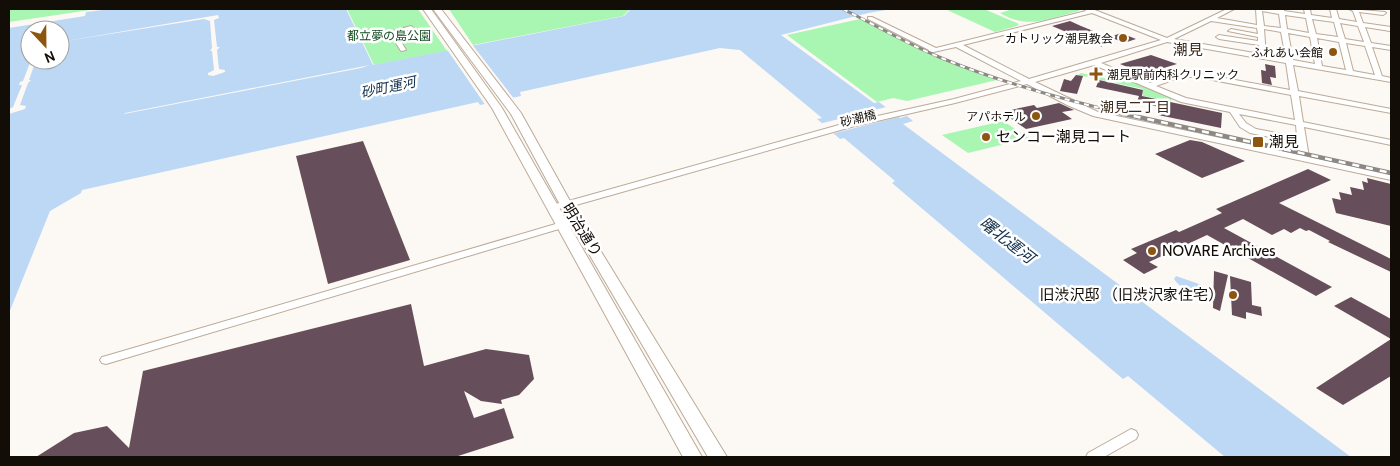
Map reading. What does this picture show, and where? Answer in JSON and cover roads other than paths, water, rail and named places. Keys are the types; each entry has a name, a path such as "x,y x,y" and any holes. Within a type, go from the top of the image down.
{"main road":[{"name":"明治通り","path":"427,9 516,113 569,223 693,457"},
{"name":"明治通り","path":"437,9 497,108 561,204"},
{"name":"明治通り","path":"569,223 718,457"}],"street":[{"path":"1024,80 1160,37 1217,9"},
{"path":"1024,80 1094,62 1169,39 1231,9"},
{"path":"1263,55 1260,9 1281,10 1391,30"},
{"path":"1307,9 1320,64"},
{"path":"1333,9 1350,70"},
{"path":"1379,75 1354,9 1383,11 1391,30"},
{"path":"928,53 1089,10 1160,37 1391,78"},
{"path":"1281,10 1305,159"},
{"path":"870,18 936,51"},
{"path":"1211,19 1391,48"},
{"path":"1219,37 1242,24"},
{"path":"403,50 392,32 411,28"},
{"path":"1230,31 1261,36"},
{"path":"1219,37 1219,47"},
{"path":"1219,37 1262,44"},
{"path":"1169,39 1289,61 1320,64 1391,78"},
{"path":"957,46 1082,109 1103,116 1391,178"},
{"path":"1094,62 1179,99 1391,142"},
{"path":"1148,86 1190,74 1391,110"},
{"name":"砂潮橋","path":"561,204 820,130 1024,80"},
{"path":"1233,110 1243,125 1253,132 1303,141"},
{"path":"106,360 569,223"},
{"path":"1093,457 1130,435"}],"water":[{"path":"111,9 346,9 373,65 624,16 631,9 892,9 868,13 781,35 874,103 879,102 900,118 907,116 913,121 903,124 1351,457 1225,457 1128,376 1123,379 892,183 895,181 844,138 840,139 817,119 822,118 740,50 720,48 520,92 521,96 480,105 478,102 82,190 81,193 50,211 9,313 9,28 20,26 20,70 70,70 70,20 60,20 85,16 86,12"},
{"path":"1176,276 1202,285 1206,292 1188,291 1174,279"}],"railway":[{"path":"843,9 915,46 962,66 1030,89 1125,114"},
{"path":"1120,113 1391,173"}],"place":[{"name":"カトリック潮見教会","path":"1123,38"},
{"name":"ふれあい会館","path":"1333,52"},
{"name":"潮見駅前内科クリニック","path":"1096,74"},
{"name":"アパホテル","path":"1036,116"},
{"name":"センコー潮見コート","path":"986,137"},
{"name":"潮見","path":"1258,142"},
{"name":"NOVARE Archives","path":"1152,251"},
{"name":"旧渋沢邸 （旧渋沢家住宅）","path":"1233,295"}],"district":[{"name":"潮見","path":"1188,50"},
{"name":"潮見二丁目","path":"1135,107"}],"park label":[{"name":"都立夢の島公園","path":"389,35"}],"water label":[{"name":"砂町運河","path":"388,87"},
{"name":"曙北運河","path":"1007,240"}]}
